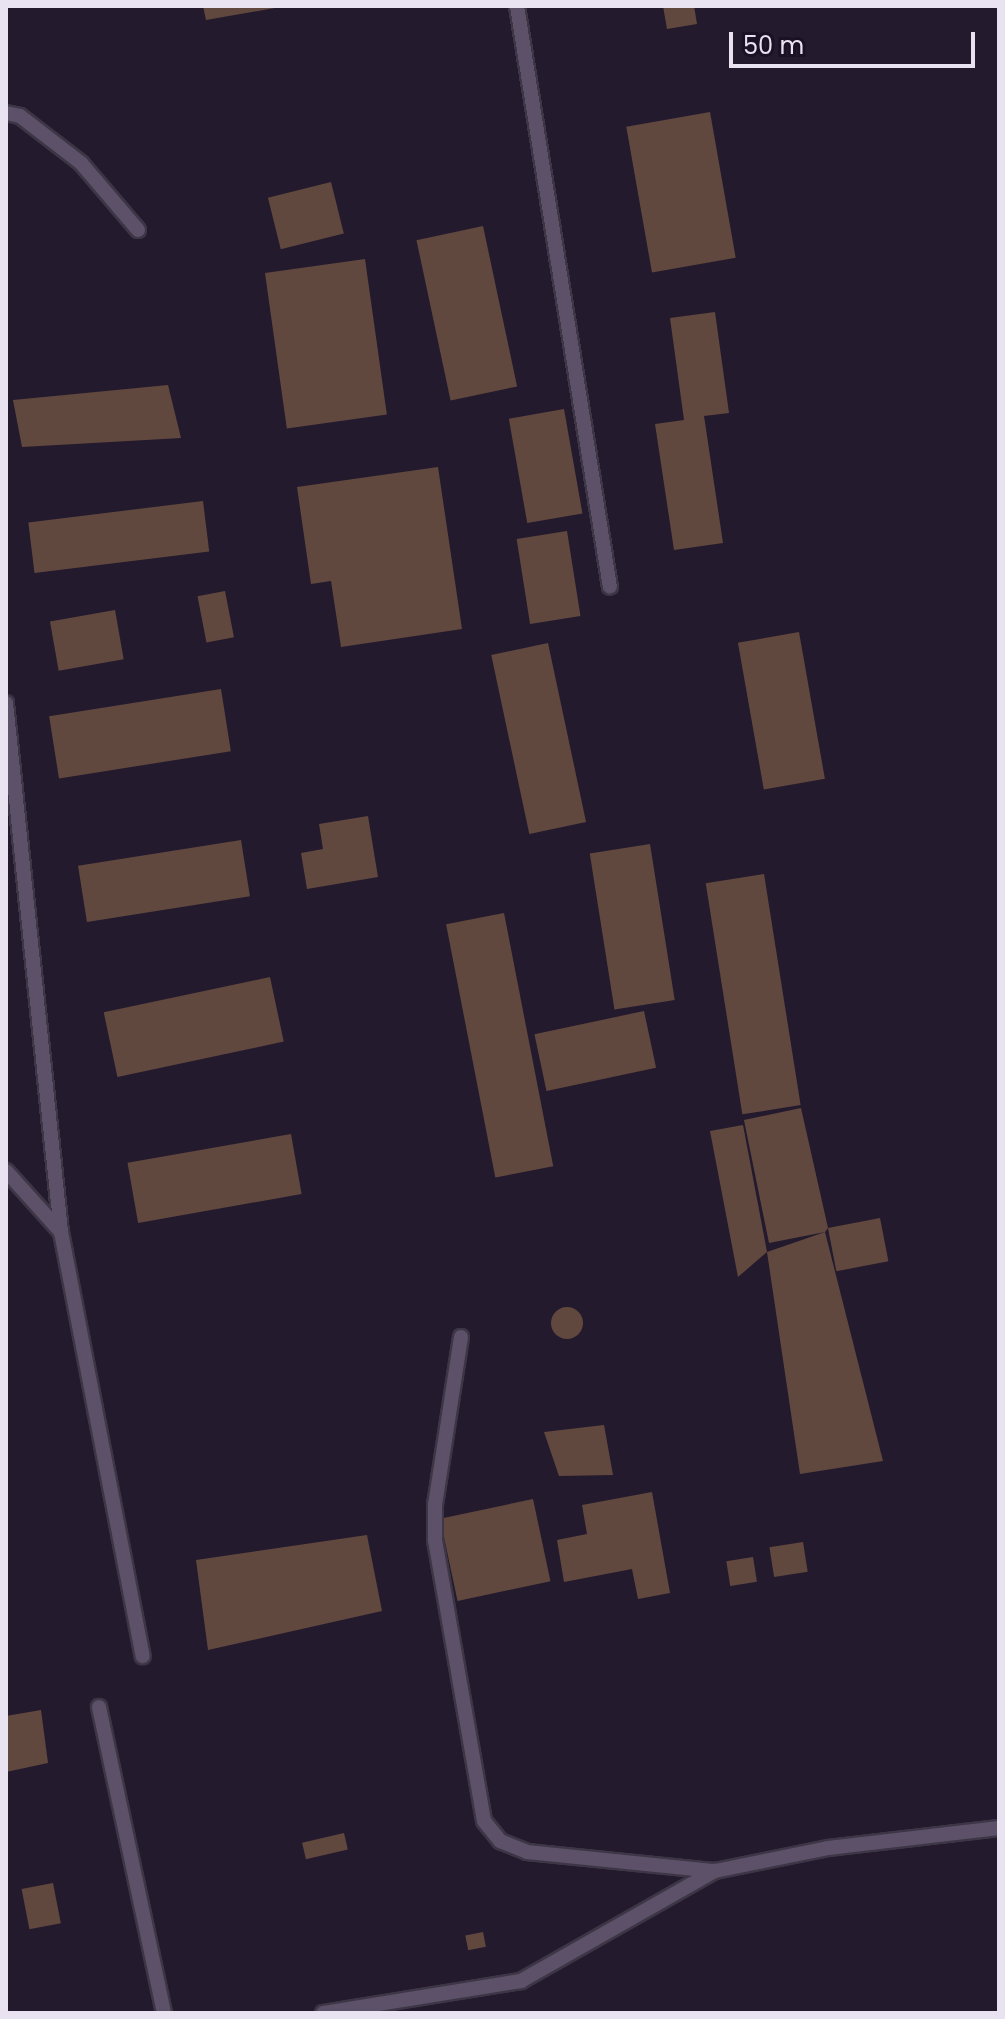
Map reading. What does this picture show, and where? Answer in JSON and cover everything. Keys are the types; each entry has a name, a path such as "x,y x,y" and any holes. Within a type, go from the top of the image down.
{"lane":[{"path":"517,6 610,587"},
{"path":"6,113 20,116 81,163 138,230"},
{"path":"6,703 61,1232 143,1656"},
{"path":"6,1171 61,1232"},
{"path":"461,1337 435,1504 435,1540 484,1821 500,1841 527,1852 715,1871 828,1848 999,1828"},
{"path":"99,1707 164,2013"},
{"path":"323,2013 521,1981 715,1871"}],"building":[{"path":"203,6 275,6 275,8 206,20"},
{"path":"663,6 694,6 697,24 667,29"},
{"path":"710,112 736,258 652,273 626,127"},
{"path":"331,182 344,233 281,249 268,198"},
{"path":"483,226 517,386 451,401 416,240"},
{"path":"365,259 387,414 287,429 265,273"},
{"path":"715,312 729,413 704,416 723,543 674,550 655,424 684,420 670,318"},
{"path":"168,385 181,438 22,447 13,400"},
{"path":"564,409 582,513 527,523 509,419"},
{"path":"438,467 462,629 341,647 331,581 311,584 297,487"},
{"path":"203,501 209,552 35,573 28,522"},
{"path":"567,531 580,616 530,624 517,539"},
{"path":"225,591 234,637 206,642 198,596"},
{"path":"115,610 124,659 59,671 50,621"},
{"path":"799,632 825,779 764,790 738,643"},
{"path":"548,643 586,822 529,834 491,655"},
{"path":"221,689 231,751 59,778 49,716"},
{"path":"368,816 378,877 307,889 301,853 323,849 319,824"},
{"path":"241,840 250,896 87,922 78,866"},
{"path":"650,844 675,1000 614,1010 590,854"},
{"path":"764,874 801,1105 742,1114 706,883"},
{"path":"504,913 553,1166 495,1178 446,924"},
{"path":"270,977 284,1042 117,1077 104,1012"},
{"path":"644,1011 656,1068 547,1091 534,1034"},
{"path":"801,1108 828,1228 825,1232 769,1243 744,1120"},
{"path":"743,1125 767,1252 738,1277 710,1131"},
{"path":"291,1134 302,1194 138,1223 128,1163"},
{"path":"880,1218 888,1261 836,1271 828,1228"},
{"path":"825,1232 883,1461 800,1474 767,1252"},
{"path":"567,1307 579,1311 583,1323 579,1335 567,1339 555,1335 551,1323 555,1311"},
{"path":"604,1425 613,1475 559,1476 544,1432"},
{"path":"652,1492 670,1593 638,1599 632,1569 564,1582 557,1540 587,1534 582,1505"},
{"path":"533,1499 550,1581 458,1601 440,1519"},
{"path":"367,1535 382,1611 208,1650 196,1560"},
{"path":"803,1542 808,1572 774,1577 769,1547"},
{"path":"753,1557 757,1582 730,1586 726,1561"},
{"path":"41,1710 48,1763 6,1772 6,1716"},
{"path":"344,1833 348,1850 306,1859 302,1843"},
{"path":"53,1883 61,1923 29,1929 22,1889"},
{"path":"483,1932 486,1947 468,1950 465,1935"}]}
